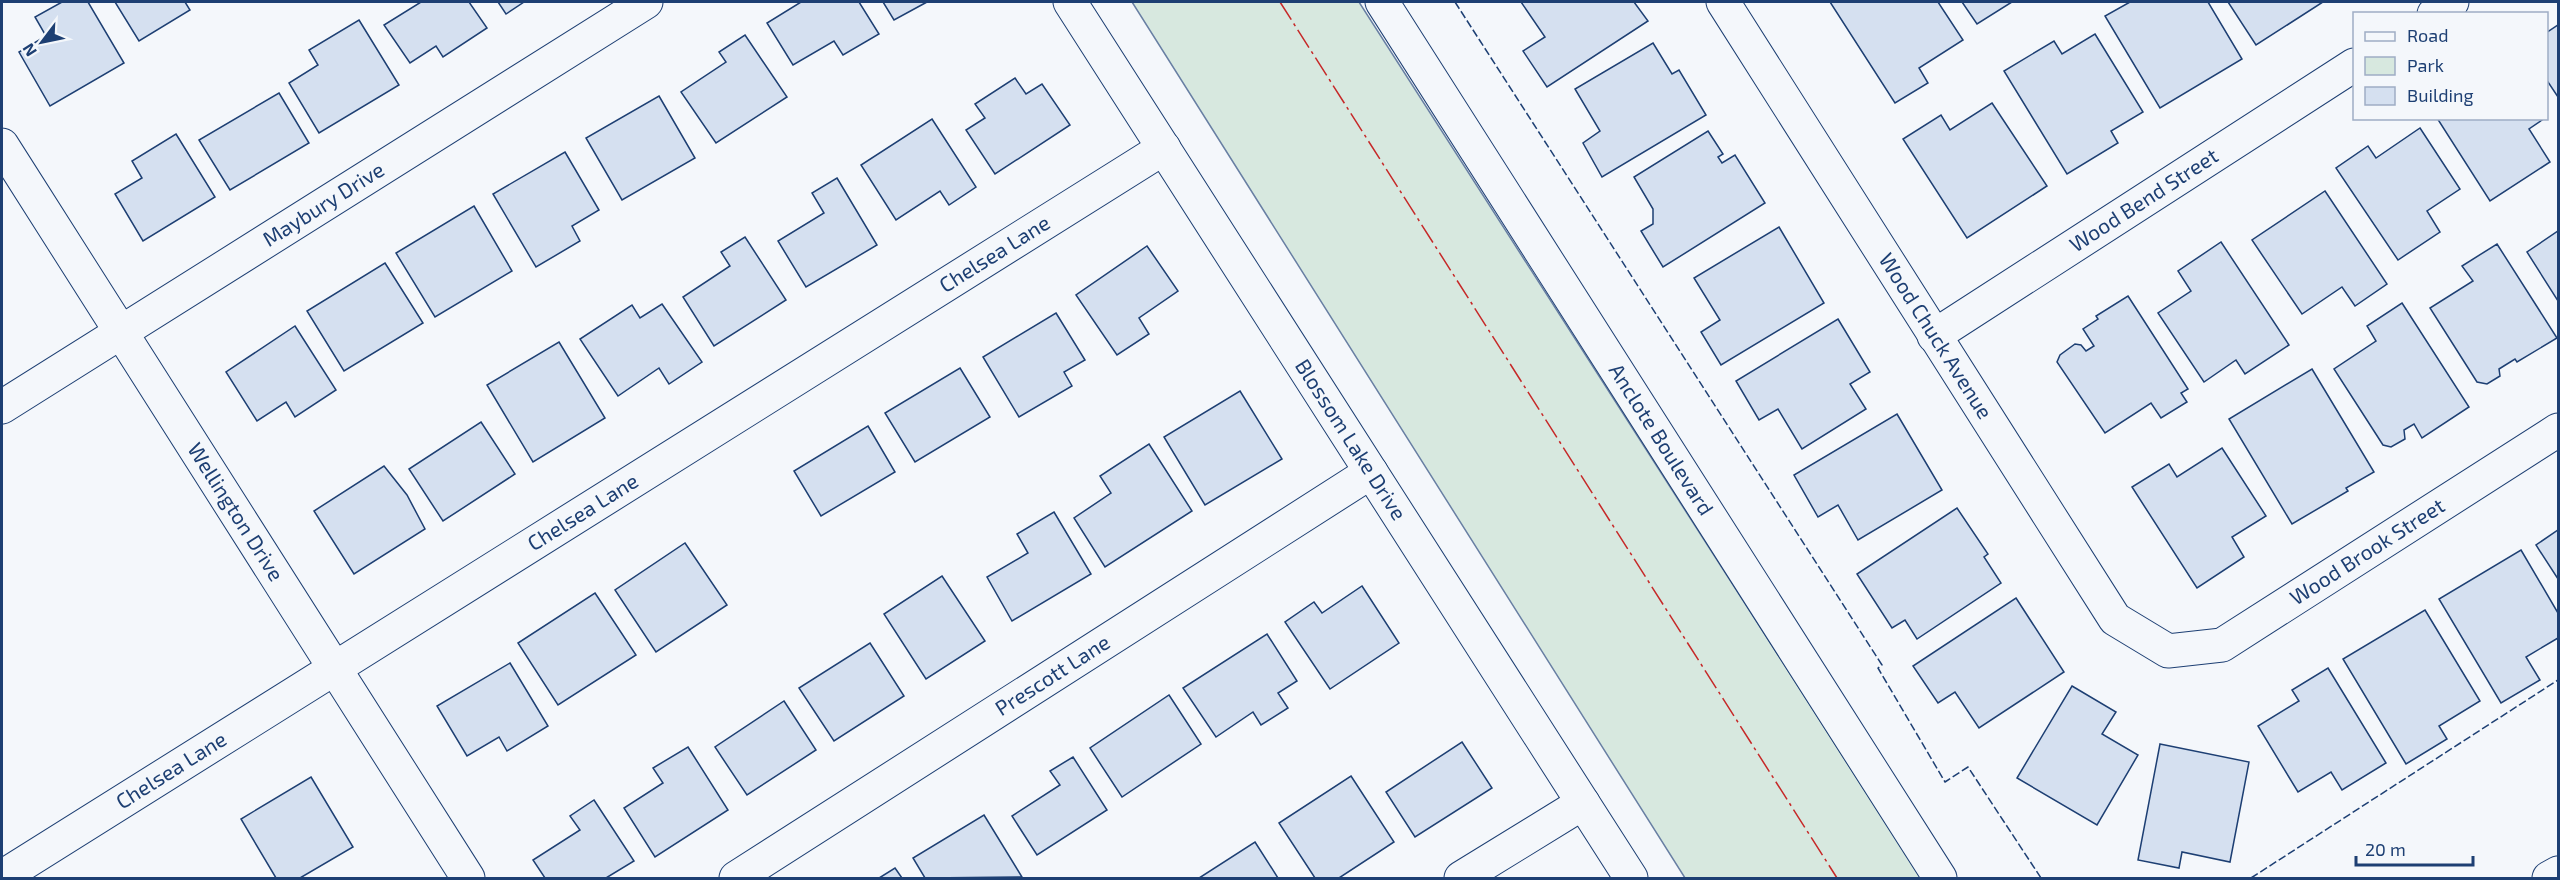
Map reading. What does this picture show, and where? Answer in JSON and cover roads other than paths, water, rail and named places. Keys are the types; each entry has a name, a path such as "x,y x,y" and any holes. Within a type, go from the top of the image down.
{"street":[{"name":"Maybury Drive","path":"2,407 646,2"},
{"name":"Blossom Lake Drive","path":"1070,2 1631,879"},
{"name":"Anclote Boulevard","path":"1382,2 1940,879"},
{"name":"Wood Chuck Avenue","path":"1723,2 2115,619 2168,651"},
{"path":"2437,12 2452,2"},
{"name":"Wood Bend Street","path":"1934,336 2353,65"},
{"name":"Wellington Drive","path":"2,145 468,879"},
{"name":"Chelsea Lane","path":"2,877 1164,148"},
{"name":"Wood Brook Street","path":"2168,651 2222,645 2559,430"},
{"name":"Prescott Lane","path":"736,879 1371,472"},
{"path":"1461,879 1583,803"},
{"path":"2549,879 2559,873"}]}
